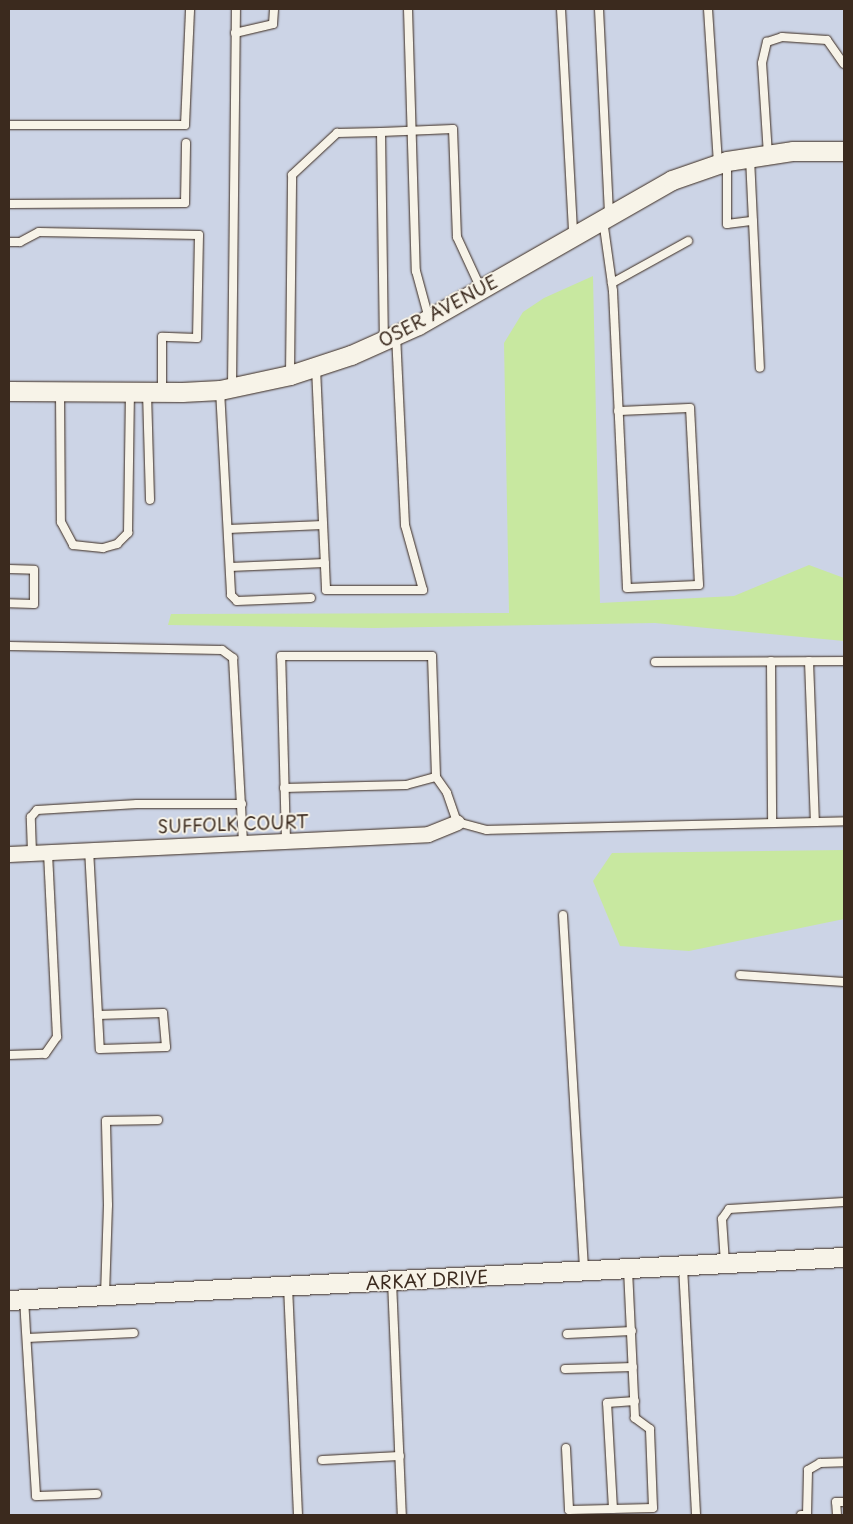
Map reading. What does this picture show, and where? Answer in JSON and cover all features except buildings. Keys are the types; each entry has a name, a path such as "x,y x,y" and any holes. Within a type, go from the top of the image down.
{"street":[{"name":"OSER AVENUE","path":"9,391 146,392 226,388 290,375 316,367 390,338 429,319 606,216 672,180 723,162 793,151 844,151"},
{"name":"SUFFOLK COURT","path":"9,854 428,834 457,822"},
{"name":"ARKAY DRIVE","path":"17,1300 844,1257"}],"lane":[{"path":"9,125 185,125 190,9"},
{"path":"236,9 226,388 228,529 232,595 237,601 311,598"},
{"path":"235,33 273,24 274,9"},
{"path":"408,9 416,271 429,319"},
{"path":"561,9 573,235"},
{"path":"599,9 606,216 612,283 618,411 627,588 699,585 690,408 618,411"},
{"path":"708,9 727,224 753,221"},
{"path":"760,368 753,221 759,156 762,63 766,42 782,37 827,40 842,60"},
{"path":"290,375 292,175 337,133 453,129 457,237 481,289"},
{"path":"316,367 326,590 423,590 405,525 390,338 380,132"},
{"path":"9,204 185,203 186,143"},
{"path":"9,242 20,242 39,232 199,235 197,338 162,337 146,392 128,533 116,544 103,548 73,545 61,522 60,392"},
{"path":"612,283 688,241"},
{"path":"146,392 150,500"},
{"path":"228,529 323,525"},
{"path":"230,567 325,562"},
{"path":"9,569 34,570 34,604 9,604"},
{"path":"9,646 222,650 233,658 244,843"},
{"path":"286,841 281,656 432,656 436,777 447,793 457,822 488,830 844,821"},
{"path":"771,661 772,823"},
{"path":"809,661 815,822"},
{"path":"655,662 844,661"},
{"path":"284,788 406,785 436,777"},
{"path":"32,852 31,817 37,810 137,804 242,804"},
{"path":"89,849 98,1015 100,1049 166,1047 163,1013 98,1015"},
{"path":"9,1055 46,1054 57,1037 48,852"},
{"path":"563,915 584,1271"},
{"path":"740,975 844,982"},
{"path":"105,1295 108,1204 106,1121 158,1120"},
{"path":"725,1263 722,1219 729,1209 844,1202"},
{"path":"683,1266 696,1515"},
{"path":"566,1448 569,1510 653,1508 650,1429 635,1418 628,1269"},
{"path":"392,1281 402,1515"},
{"path":"288,1286 298,1515"},
{"path":"17,1300 27,1338 36,1496 97,1494"},
{"path":"567,1334 632,1331"},
{"path":"27,1338 134,1333"},
{"path":"565,1370 634,1366"},
{"path":"613,1509 607,1403 635,1401"},
{"path":"322,1460 400,1456"},
{"path":"801,1515 807,1515 808,1470 820,1463 844,1462"},
{"path":"837,1515 836,1502 844,1502"}],"shaded area":[{"path":"9,9 844,9 844,1515 9,1515"}],"green space":[{"path":"593,276 600,603 734,596 809,565 844,578 844,641 655,623 374,628 168,625 171,614 509,613 504,343 523,312 544,298"},
{"path":"844,850 844,919 689,951 620,946 593,881 612,853"}]}
